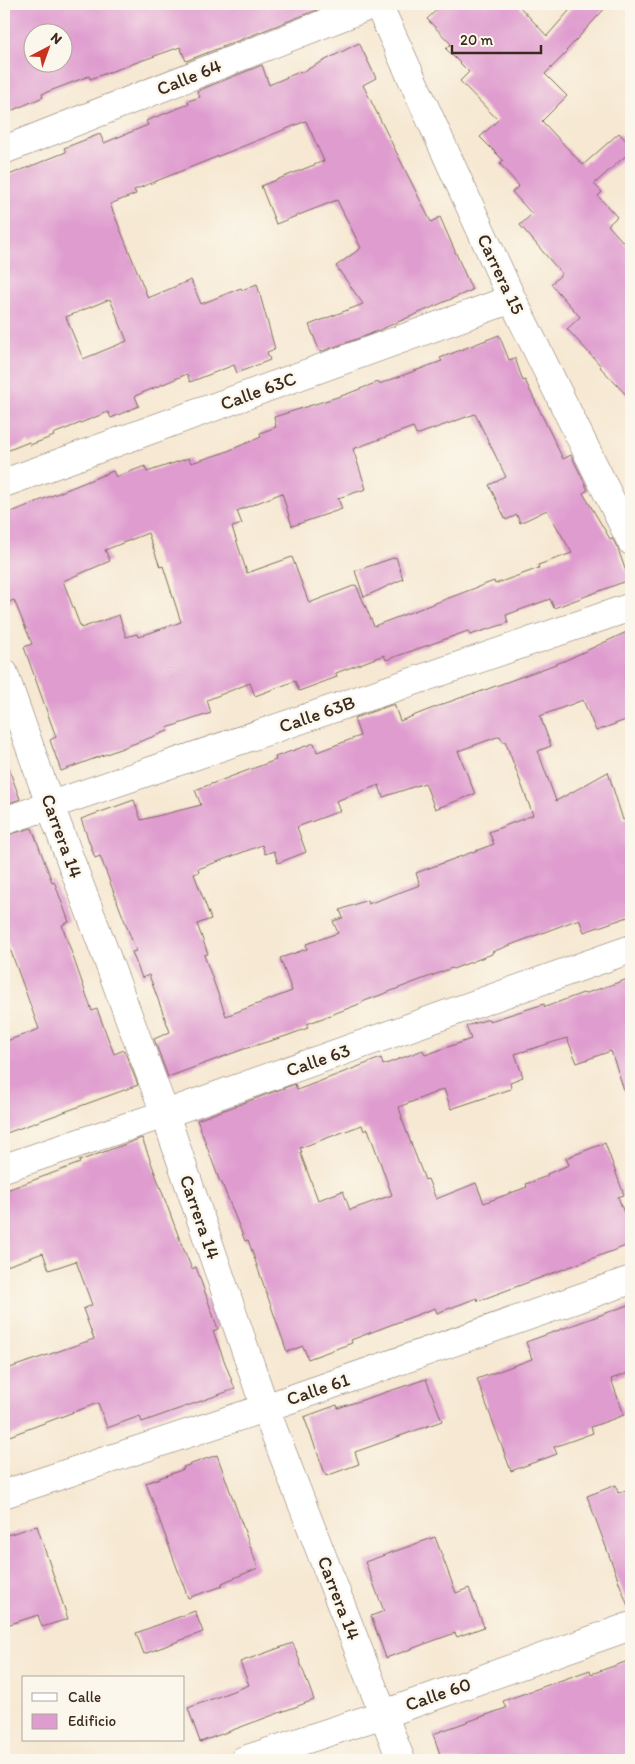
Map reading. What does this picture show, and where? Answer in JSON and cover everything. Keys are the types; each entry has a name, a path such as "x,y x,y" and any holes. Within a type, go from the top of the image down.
{"street":[{"name":"Calle 64","path":"4,150 376,4"},
{"name":"Carrera 15","path":"376,4 512,299 631,541"},
{"name":"Calle 63C","path":"4,483 512,299"},
{"name":"Calle 63B","path":"4,821 631,607"},
{"name":"Carrera 14","path":"4,673 50,805 165,1114 264,1408 401,1760"},
{"name":"Calle 63","path":"4,1168 165,1114 631,949"},
{"name":"Calle 61","path":"4,1494 264,1408 631,1280"},
{"name":"Calle 60","path":"244,1760 384,1714 631,1626"}],"building":[{"path":"4,4 332,4 186,61 180,47 90,79 89,76 42,94 43,97 4,114"},
{"path":"443,4 517,4 547,36 575,4 609,4 545,74 567,96 542,121 583,165 619,133 631,146 631,151 594,184 602,192 598,196 617,217 608,225 631,251 631,400 567,329 580,317 551,284 562,274 520,225 532,214 512,192 519,186 500,164 503,160 480,137 498,120 460,81 469,72 446,49 451,44 427,19"},
{"path":"359,43 376,78 363,85 431,222 440,217 472,290 368,335 320,352 309,325 363,304 336,266 361,248 337,200 276,224 261,186 324,161 306,121 134,190 136,194 110,204 148,298 191,280 201,304 241,288 242,290 257,284 275,349 267,352 270,360 237,373 234,365 190,382 187,374 135,396 139,406 111,418 108,412 53,434 54,436 30,445 29,442 4,452 4,177 66,152 64,148 100,134 104,143 148,125 146,121 189,104 188,101 200,97 197,91 262,65 269,85 300,73","holes":["110,299 127,341 83,359 66,317"]},
{"path":"499,335 509,360 515,358 523,381 525,380 563,459 571,455 588,490 583,493 618,549 629,580 554,608 550,599 506,615 508,623 470,635 468,631 386,660 384,655 336,673 337,677 299,691 295,681 255,696 250,683 207,700 211,713 167,728 168,731 61,771 50,740 56,737 24,647 32,644 14,600 4,604 4,515 113,471 116,477 145,466 147,472 189,458 191,463 223,453 261,437 260,433 276,427 274,417 378,382 379,384 442,361 440,358","holes":["475,414 506,477 489,485 506,520 517,515 520,523 547,510 572,553 538,565 539,568 495,584 494,581 374,626 356,585 309,603 292,557 247,573 232,527 242,524 237,511 282,493 292,526 342,509 338,498 366,489 353,449 413,427 416,435","148,533 160,567 163,566 181,622 138,637 137,634 126,637 119,615 81,628 63,581 110,561 105,550"]},
{"path":"396,557 403,579 364,597 355,571"},
{"path":"631,630 631,718 596,731 583,700 540,716 551,746 538,751 556,801 608,772 623,820 631,818 631,916 584,932 579,919 307,1024 308,1028 168,1077 154,1039 170,1032 149,975 142,978 132,952 136,951 100,856 95,858 81,819 134,800 141,820 201,805 195,790 276,760 275,757 314,743 317,752 360,736 354,718 394,704 400,721 564,661","holes":["500,736 503,742 505,741 533,815 489,832 494,844 416,873 420,885 368,904 367,900 340,910 343,918 333,921 338,933 306,944 307,949 280,958 292,991 226,1016 204,955 208,954 197,924 211,919 194,874 199,872 198,869 262,845 265,854 274,851 278,863 306,852 297,827 340,811 336,801 379,785 383,797 425,783 435,809 475,794 458,751"]},
{"path":"4,761 6,761 20,799 4,805"},
{"path":"32,828 69,922 62,925 92,1011 97,1009 114,1054 124,1050 138,1085 4,1134 4,1042 39,1029 4,932 4,836"},
{"path":"631,978 631,1098 627,1099 611,1051 577,1063 567,1038 515,1054 523,1077 510,1082 511,1089 451,1109 444,1089 399,1107 425,1180 428,1179 436,1199 476,1183 484,1203 527,1187 526,1184 569,1165 566,1158 605,1143 624,1195 618,1197 631,1231 631,1244 478,1301 477,1298 437,1313 435,1308 351,1340 352,1343 308,1359 303,1346 287,1352 248,1240 245,1241 197,1120 295,1084 297,1090 381,1058 383,1065 423,1050 425,1055 471,1039 466,1026 489,1019 490,1021 544,1004 545,1007","holes":["362,1125 364,1131 368,1129 392,1195 350,1210 343,1191 318,1200 300,1148"]},
{"path":"142,1138 181,1243 192,1269 196,1267 218,1329 213,1331 235,1389 142,1422 140,1416 107,1428 98,1403 4,1438 4,1370 94,1339 83,1309 92,1305 76,1261 49,1270 43,1253 4,1267 4,1191"},
{"path":"631,1304 631,1372 611,1379 624,1415 591,1427 593,1433 554,1447 557,1454 511,1471 477,1379 532,1359 526,1342"},
{"path":"426,1379 442,1421 355,1452 359,1464 326,1476 304,1417 337,1405 338,1408"},
{"path":"217,1455 258,1568 222,1583 223,1586 188,1598 146,1483"},
{"path":"616,1485 618,1493 631,1488 631,1609 629,1609 587,1496"},
{"path":"37,1526 68,1619 42,1627 38,1615 4,1626 4,1536"},
{"path":"435,1537 456,1593 469,1588 484,1627 457,1637 455,1633 386,1658 371,1616 384,1611 365,1562"},
{"path":"195,1611 203,1632 144,1654 136,1633"},
{"path":"293,1643 314,1700 200,1742 188,1708 249,1685 240,1662"},
{"path":"631,1660 631,1760 442,1760 433,1734 506,1708 503,1701 590,1670 591,1674"}]}
